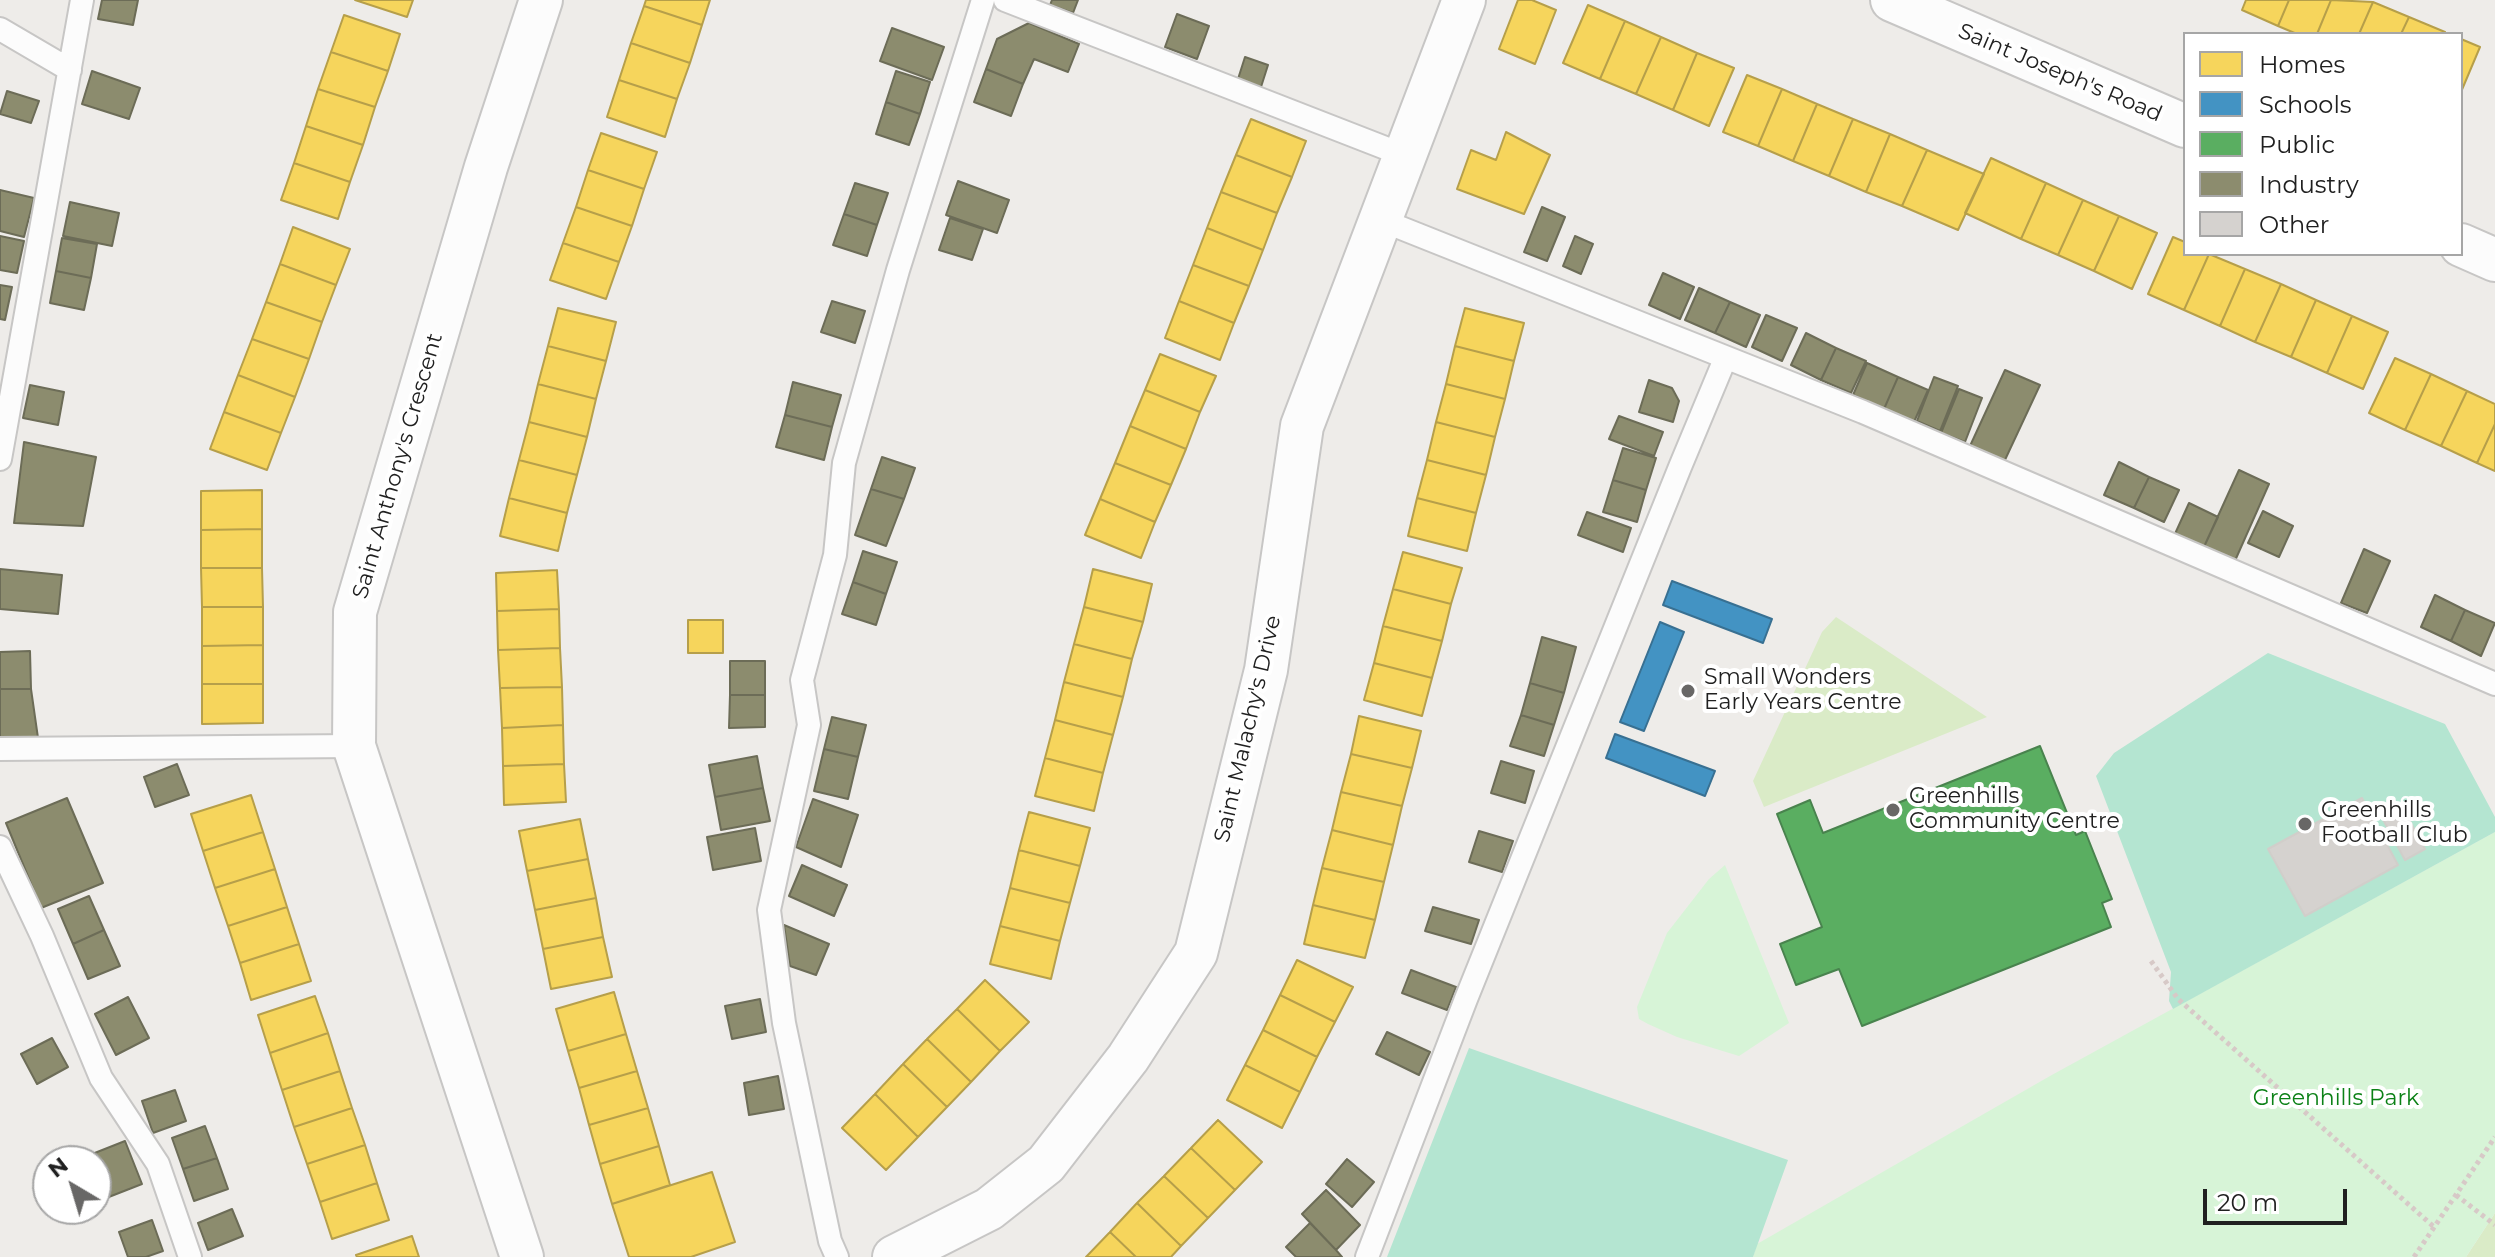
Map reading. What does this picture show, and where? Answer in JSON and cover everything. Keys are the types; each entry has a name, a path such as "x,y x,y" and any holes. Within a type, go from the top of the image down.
{"street":[{"name":"Saint Anthony's Crescent","path":"522,1257 354,746 355,612 486,167 541,0"},
{"name":"Saint Malachy's Drive","path":"894,1257 989,1209 1046,1164 1128,1058 1196,953 1266,670 1302,426 1464,0"},
{"name":"Saint Joseph's Road","path":"1892,0 2183,125"},
{"path":"2463,246 2495,260"}],"lane":[{"path":"0,459 82,0"},
{"path":"837,1257 830,1241 784,1023 769,910 809,725 802,680 835,555 844,463 898,270 983,0"},
{"path":"1005,0 1406,156"},
{"path":"0,29 70,70"},
{"path":"1381,220 1863,412 2495,684"},
{"path":"1367,1257 1472,984 1725,359"},
{"path":"0,749 354,746"},
{"path":"0,847 42,936 101,1078 158,1164 190,1257"}],"path":[{"path":"2151,961 2178,999 2434,1227"},
{"path":"2414,1257 2495,1137"},
{"path":"2456,1195 2495,1225"}],"green space":[{"path":"1836,617 1987,717 1764,807 1753,781 1822,632"},
{"name":"Greenhills Football Club","path":"2268,653 2445,724 2495,817 2495,832 2173,1009 2169,1001 2171,972 2096,776 2114,753"},
{"name":"Greenhills Park","path":"2495,832 2495,1213 2466,1257 1753,1257 1757,1244 2050,1076"},
{"path":"1725,865 1789,1023 1739,1056 1677,1037 1648,1024 1639,1019 1637,1007 1667,933 1709,879"},
{"path":"1469,1048 1788,1160 1753,1257 1387,1257"},
{"path":"2495,1213 2495,1257 2466,1257"}],"building: Homes":[{"path":"355,0 413,0 407,17"},
{"path":"646,0 710,0 702,25 644,6"},
{"path":"1518,0 1532,0 1556,10 1535,64 1499,49"},
{"path":"2246,0 2289,0 2278,26 2242,10"},
{"path":"2289,0 2331,0 2318,32 2292,32 2278,26"},
{"path":"2331,0 2373,2 2360,32 2318,32"},
{"path":"2373,2 2409,17 2402,32 2360,32"},
{"path":"1588,5 1625,21 1600,79 1563,63"},
{"path":"644,6 702,25 690,63 631,43"},
{"path":"344,15 400,34 388,71 331,52"},
{"path":"2409,17 2445,32 2402,32"},
{"path":"1625,21 1661,37 1636,94 1600,79"},
{"path":"1661,37 1697,53 1673,110 1636,94"},
{"path":"2463,40 2480,47 2463,87"},
{"path":"631,43 690,63 677,99 619,80"},
{"path":"331,52 388,71 375,107 318,89"},
{"path":"1697,53 1734,68 1709,126 1673,110"},
{"path":"1747,75 1782,89 1758,146 1723,132"},
{"path":"619,80 677,99 665,137 607,117"},
{"path":"318,89 375,107 363,145 306,126"},
{"path":"1782,89 1817,104 1793,161 1758,146"},
{"path":"1817,104 1853,119 1829,176 1793,161"},
{"path":"1251,119 1306,141 1292,177 1236,155"},
{"path":"1853,119 1890,134 1866,192 1829,176"},
{"path":"306,126 363,145 350,182 294,163"},
{"path":"1506,132 1550,155 1524,214 1457,189 1471,150 1496,160"},
{"path":"601,133 657,152 644,189 588,170"},
{"path":"1890,134 1927,150 1902,206 1866,192"},
{"path":"1927,150 1984,174 1958,230 1902,206"},
{"path":"1236,155 1292,177 1277,213 1221,192"},
{"path":"1991,158 2046,183 2021,239 1965,213"},
{"path":"294,163 350,182 338,219 281,200"},
{"path":"588,170 644,189 632,226 576,207"},
{"path":"2046,183 2083,200 2058,255 2021,239"},
{"path":"1221,192 1277,213 1263,250 1207,228"},
{"path":"2083,200 2119,216 2094,271 2058,255"},
{"path":"576,207 632,226 619,262 563,243"},
{"path":"2119,216 2157,233 2132,289 2094,271"},
{"path":"293,227 350,249 336,285 280,264"},
{"path":"1207,228 1263,250 1249,286 1193,265"},
{"path":"2173,237 2183,241 2183,256 2208,256 2184,310 2148,294"},
{"path":"563,243 619,262 606,299 550,280"},
{"path":"2208,256 2245,269 2220,326 2184,310"},
{"path":"280,264 336,285 322,322 266,302"},
{"path":"1193,265 1249,286 1234,323 1179,301"},
{"path":"2245,269 2281,284 2255,342 2220,326"},
{"path":"2281,284 2316,300 2291,357 2255,342"},
{"path":"2316,300 2352,316 2327,373 2291,357"},
{"path":"1179,301 1234,323 1220,360 1165,338"},
{"path":"266,302 322,322 309,359 252,339"},
{"path":"558,308 616,322 606,361 548,346"},
{"path":"1465,308 1524,323 1514,361 1455,346"},
{"path":"2352,316 2388,332 2363,389 2327,373"},
{"path":"252,339 309,359 295,397 238,375"},
{"path":"548,346 606,361 596,399 538,384"},
{"path":"1455,346 1514,361 1505,399 1446,384"},
{"path":"1160,354 1216,376 1200,412 1145,390"},
{"path":"2395,358 2431,374 2405,430 2369,413"},
{"path":"2431,374 2467,391 2441,446 2405,430"},
{"path":"238,375 295,397 281,433 224,412"},
{"path":"538,384 596,399 587,437 529,422"},
{"path":"1446,384 1505,399 1495,437 1436,422"},
{"path":"1145,390 1200,412 1186,449 1130,426"},
{"path":"2467,391 2495,404 2495,424 2477,463 2441,446"},
{"path":"224,412 281,433 267,470 210,449"},
{"path":"529,422 587,437 577,475 519,460"},
{"path":"1436,422 1495,437 1486,475 1427,460"},
{"path":"2495,424 2495,471 2477,463"},
{"path":"1130,426 1186,449 1171,485 1115,463"},
{"path":"519,460 577,475 567,513 509,498"},
{"path":"1427,460 1486,475 1476,513 1417,498"},
{"path":"1115,463 1171,485 1155,522 1100,499"},
{"path":"262,490 262,529 201,530 201,491"},
{"path":"509,498 567,513 558,551 500,536"},
{"path":"1417,498 1476,513 1467,551 1408,536"},
{"path":"1100,499 1155,522 1141,558 1085,535"},
{"path":"262,529 262,568 201,568 201,530"},
{"path":"1403,552 1462,568 1451,604 1393,589"},
{"path":"201,568 262,568 263,607 202,607"},
{"path":"1093,569 1152,584 1143,622 1084,607"},
{"path":"557,570 559,609 497,611 496,573"},
{"path":"1393,589 1451,604 1442,641 1383,626"},
{"path":"202,607 263,607 263,645 202,646"},
{"path":"1084,607 1143,622 1132,659 1074,644"},
{"path":"559,609 560,648 498,650 497,611"},
{"path":"688,620 723,620 723,653 688,653"},
{"path":"1383,626 1442,641 1432,678 1374,663"},
{"path":"1074,644 1132,659 1123,697 1064,682"},
{"path":"263,645 263,684 202,684 202,646"},
{"path":"560,648 562,687 500,688 498,650"},
{"path":"1374,663 1432,678 1422,716 1364,700"},
{"path":"1064,682 1123,697 1113,735 1055,720"},
{"path":"202,684 263,684 263,723 202,724"},
{"path":"562,687 563,725 502,728 500,688"},
{"path":"1359,716 1421,731 1412,768 1351,754"},
{"path":"1055,720 1113,735 1103,773 1045,758"},
{"path":"563,725 564,764 503,766 502,728"},
{"path":"1351,754 1412,768 1402,806 1341,792"},
{"path":"1045,758 1103,773 1094,811 1035,796"},
{"path":"564,764 566,802 504,805 503,766"},
{"path":"1341,792 1402,806 1393,845 1332,830"},
{"path":"251,795 263,832 203,851 191,814"},
{"path":"1029,812 1090,828 1080,866 1019,850"},
{"path":"580,819 588,859 527,871 519,831"},
{"path":"1332,830 1393,845 1384,882 1322,868"},
{"path":"263,832 275,869 215,888 203,851"},
{"path":"1019,850 1080,866 1070,903 1010,888"},
{"path":"588,859 596,898 535,910 527,871"},
{"path":"1322,868 1384,882 1375,920 1313,905"},
{"path":"275,869 287,907 228,926 215,888"},
{"path":"1010,888 1070,903 1060,941 1000,926"},
{"path":"596,898 603,937 543,949 535,910"},
{"path":"1313,905 1375,920 1365,958 1304,944"},
{"path":"287,907 299,944 240,963 228,926"},
{"path":"1000,926 1060,941 1051,979 990,964"},
{"path":"603,937 612,977 551,989 543,949"},
{"path":"299,944 311,981 251,1000 240,963"},
{"path":"1297,960 1353,987 1335,1022 1280,995"},
{"path":"985,980 1029,1022 1000,1051 957,1009"},
{"path":"614,992 626,1034 568,1051 556,1009"},
{"path":"1280,995 1335,1022 1317,1057 1263,1030"},
{"path":"315,996 328,1033 270,1053 258,1015"},
{"path":"957,1009 1000,1051 971,1082 927,1039"},
{"path":"1263,1030 1317,1057 1300,1092 1245,1065"},
{"path":"328,1033 340,1071 282,1090 270,1053"},
{"path":"626,1034 637,1071 579,1088 568,1051"},
{"path":"927,1039 971,1082 947,1107 903,1064"},
{"path":"903,1064 947,1107 918,1137 875,1094"},
{"path":"1245,1065 1300,1092 1282,1128 1227,1100"},
{"path":"340,1071 352,1108 294,1127 282,1090"},
{"path":"637,1071 648,1108 589,1125 579,1088"},
{"path":"875,1094 918,1137 886,1170 842,1128"},
{"path":"352,1108 365,1145 307,1164 294,1127"},
{"path":"648,1108 659,1146 600,1164 589,1125"},
{"path":"1218,1120 1262,1162 1235,1190 1191,1148"},
{"path":"365,1145 377,1183 320,1202 307,1164"},
{"path":"659,1146 670,1185 612,1204 600,1164"},
{"path":"1191,1148 1235,1190 1208,1218 1164,1176"},
{"path":"712,1172 735,1242 691,1257 629,1257 612,1204"},
{"path":"1164,1176 1208,1218 1181,1246 1137,1203"},
{"path":"377,1183 389,1220 332,1239 320,1202"},
{"path":"1137,1203 1181,1246 1171,1257 1136,1257 1110,1232"},
{"path":"1110,1232 1136,1257 1086,1257"},
{"path":"412,1236 419,1257 356,1255"}],"building: Schools":[{"path":"1672,581 1772,619 1763,643 1663,605"},
{"path":"1660,622 1684,632 1644,731 1620,722"},
{"path":"1615,734 1715,771 1705,796 1606,758"}],"building: Public":[{"path":"2040,746 2076,835 2085,831 2112,899 2102,903 2111,927 1862,1026 1839,969 1796,985 1780,944 1822,927 1777,814 1810,800 1823,833"}],"building: Industry":[{"path":"102,0 138,0 133,25 98,19"},
{"path":"1052,0 1078,0 1073,13 1050,5"},
{"path":"1177,14 1209,26 1197,59 1165,47"},
{"path":"1029,23 1079,44 1068,72 1034,59 1023,84 986,69 997,39"},
{"path":"892,28 944,47 932,80 880,61"},
{"path":"1245,57 1268,65 1261,87 1238,79"},
{"path":"986,69 1023,84 1011,116 974,102"},
{"path":"92,71 140,88 129,119 82,104"},
{"path":"896,71 930,82 920,114 886,102"},
{"path":"7,91 39,101 31,123 0,114"},
{"path":"886,102 920,114 909,145 876,134"},
{"path":"958,181 1009,200 997,233 946,215"},
{"path":"855,183 888,193 877,225 844,214"},
{"path":"0,190 34,198 24,237 0,231"},
{"path":"70,202 119,213 112,246 63,236"},
{"path":"1542,207 1565,217 1547,261 1524,252"},
{"path":"844,214 877,225 867,256 833,245"},
{"path":"950,218 983,229 972,260 939,250"},
{"path":"0,236 24,241 17,273 0,270"},
{"path":"1575,236 1593,244 1581,274 1563,266"},
{"path":"62,238 97,244 91,278 56,271"},
{"path":"56,271 91,278 84,310 50,303"},
{"path":"1663,273 1694,287 1680,319 1649,305"},
{"path":"0,285 12,287 5,320 0,319"},
{"path":"1699,288 1730,302 1715,333 1685,320"},
{"path":"832,301 865,311 855,343 821,332"},
{"path":"1730,302 1760,315 1746,347 1715,333"},
{"path":"1766,315 1797,328 1782,361 1752,347"},
{"path":"1806,333 1836,348 1821,380 1791,365"},
{"path":"1836,348 1866,361 1851,393 1821,380"},
{"path":"1867,363 1898,377 1884,409 1853,395"},
{"path":"2005,370 2040,385 2004,462 1970,446"},
{"path":"1898,377 1928,390 1914,422 1884,409"},
{"path":"1934,377 1958,386 1940,431 1917,421"},
{"path":"1649,380 1672,388 1679,401 1673,422 1639,412"},
{"path":"793,382 841,395 832,427 785,415"},
{"path":"30,385 64,392 58,425 23,418"},
{"path":"1959,389 1982,398 1965,442 1941,433"},
{"path":"785,415 832,427 824,460 776,447"},
{"path":"1619,416 1663,432 1654,456 1609,439"},
{"path":"24,442 96,457 83,526 14,523"},
{"path":"1623,448 1656,458 1646,490 1613,480"},
{"path":"882,457 915,468 904,499 871,489"},
{"path":"2119,462 2149,477 2134,508 2104,495"},
{"path":"2239,470 2269,484 2234,563 2203,549"},
{"path":"2149,477 2179,490 2164,522 2134,508"},
{"path":"1613,480 1646,490 1637,522 1603,512"},
{"path":"871,489 904,499 886,546 855,535"},
{"path":"2189,503 2218,517 2203,549 2174,536"},
{"path":"2263,511 2293,526 2279,557 2248,543"},
{"path":"1587,512 1631,528 1623,552 1578,535"},
{"path":"2364,549 2390,561 2367,613 2341,603"},
{"path":"863,551 897,562 886,594 853,582"},
{"path":"0,569 62,575 58,614 0,609"},
{"path":"853,582 886,594 876,625 842,614"},
{"path":"2435,595 2465,610 2451,641 2421,627"},
{"path":"2465,610 2495,623 2481,656 2451,641"},
{"path":"1542,637 1576,647 1564,693 1530,683"},
{"path":"30,651 31,689 0,689 0,652"},
{"path":"730,661 765,661 765,695 730,695"},
{"path":"1530,683 1564,693 1554,725 1521,715"},
{"path":"0,689 31,689 38,738 0,740"},
{"path":"730,695 765,695 765,727 729,728"},
{"path":"1521,715 1554,725 1544,756 1510,746"},
{"path":"832,717 866,725 858,757 824,749"},
{"path":"824,749 858,757 848,799 814,791"},
{"path":"757,756 763,788 715,797 709,765"},
{"path":"1501,761 1534,771 1525,803 1491,793"},
{"path":"177,764 189,795 155,807 144,777"},
{"path":"763,788 770,821 721,830 715,797"},
{"path":"67,798 103,883 41,908 6,823"},
{"path":"813,799 858,815 841,867 796,847"},
{"path":"755,828 761,861 713,870 707,837"},
{"path":"1479,831 1513,841 1502,872 1469,862"},
{"path":"802,865 847,885 834,916 789,896"},
{"path":"89,896 104,930 73,944 58,909"},
{"path":"1433,907 1479,920 1471,944 1425,931"},
{"path":"784,925 829,944 816,975 790,966"},
{"path":"104,930 120,966 88,979 73,944"},
{"path":"1411,970 1456,987 1447,1010 1402,993"},
{"path":"128,997 149,1038 116,1055 95,1014"},
{"path":"760,999 766,1032 732,1039 725,1006"},
{"path":"1387,1032 1430,1052 1419,1075 1376,1054"},
{"path":"52,1038 68,1067 37,1084 21,1054"},
{"path":"778,1076 784,1109 749,1115 744,1083"},
{"path":"175,1090 186,1121 153,1133 142,1101"},
{"path":"205,1126 217,1158 183,1169 172,1138"},
{"path":"125,1141 142,1184 112,1196 112,1146"},
{"path":"217,1158 228,1189 194,1201 183,1169"},
{"path":"1347,1159 1374,1182 1352,1207 1326,1184"},
{"path":"1326,1190 1360,1225 1336,1250 1302,1214"},
{"path":"232,1209 243,1236 208,1250 198,1223"},
{"path":"152,1220 163,1251 146,1257 128,1257 119,1232"},
{"path":"1310,1223 1342,1257 1296,1257 1286,1247"}],"building: Other":[{"path":"2362,798 2398,865 2305,916 2268,849"},
{"path":"2400,803 2425,849 2405,860 2380,814"}],"place":[{"name":"Small Wonders Early Years Centre","path":"1688,691"},
{"name":"Greenhills Community Centre","path":"1893,810"},
{"name":"Greenhills Football Club","path":"2305,824"}]}
